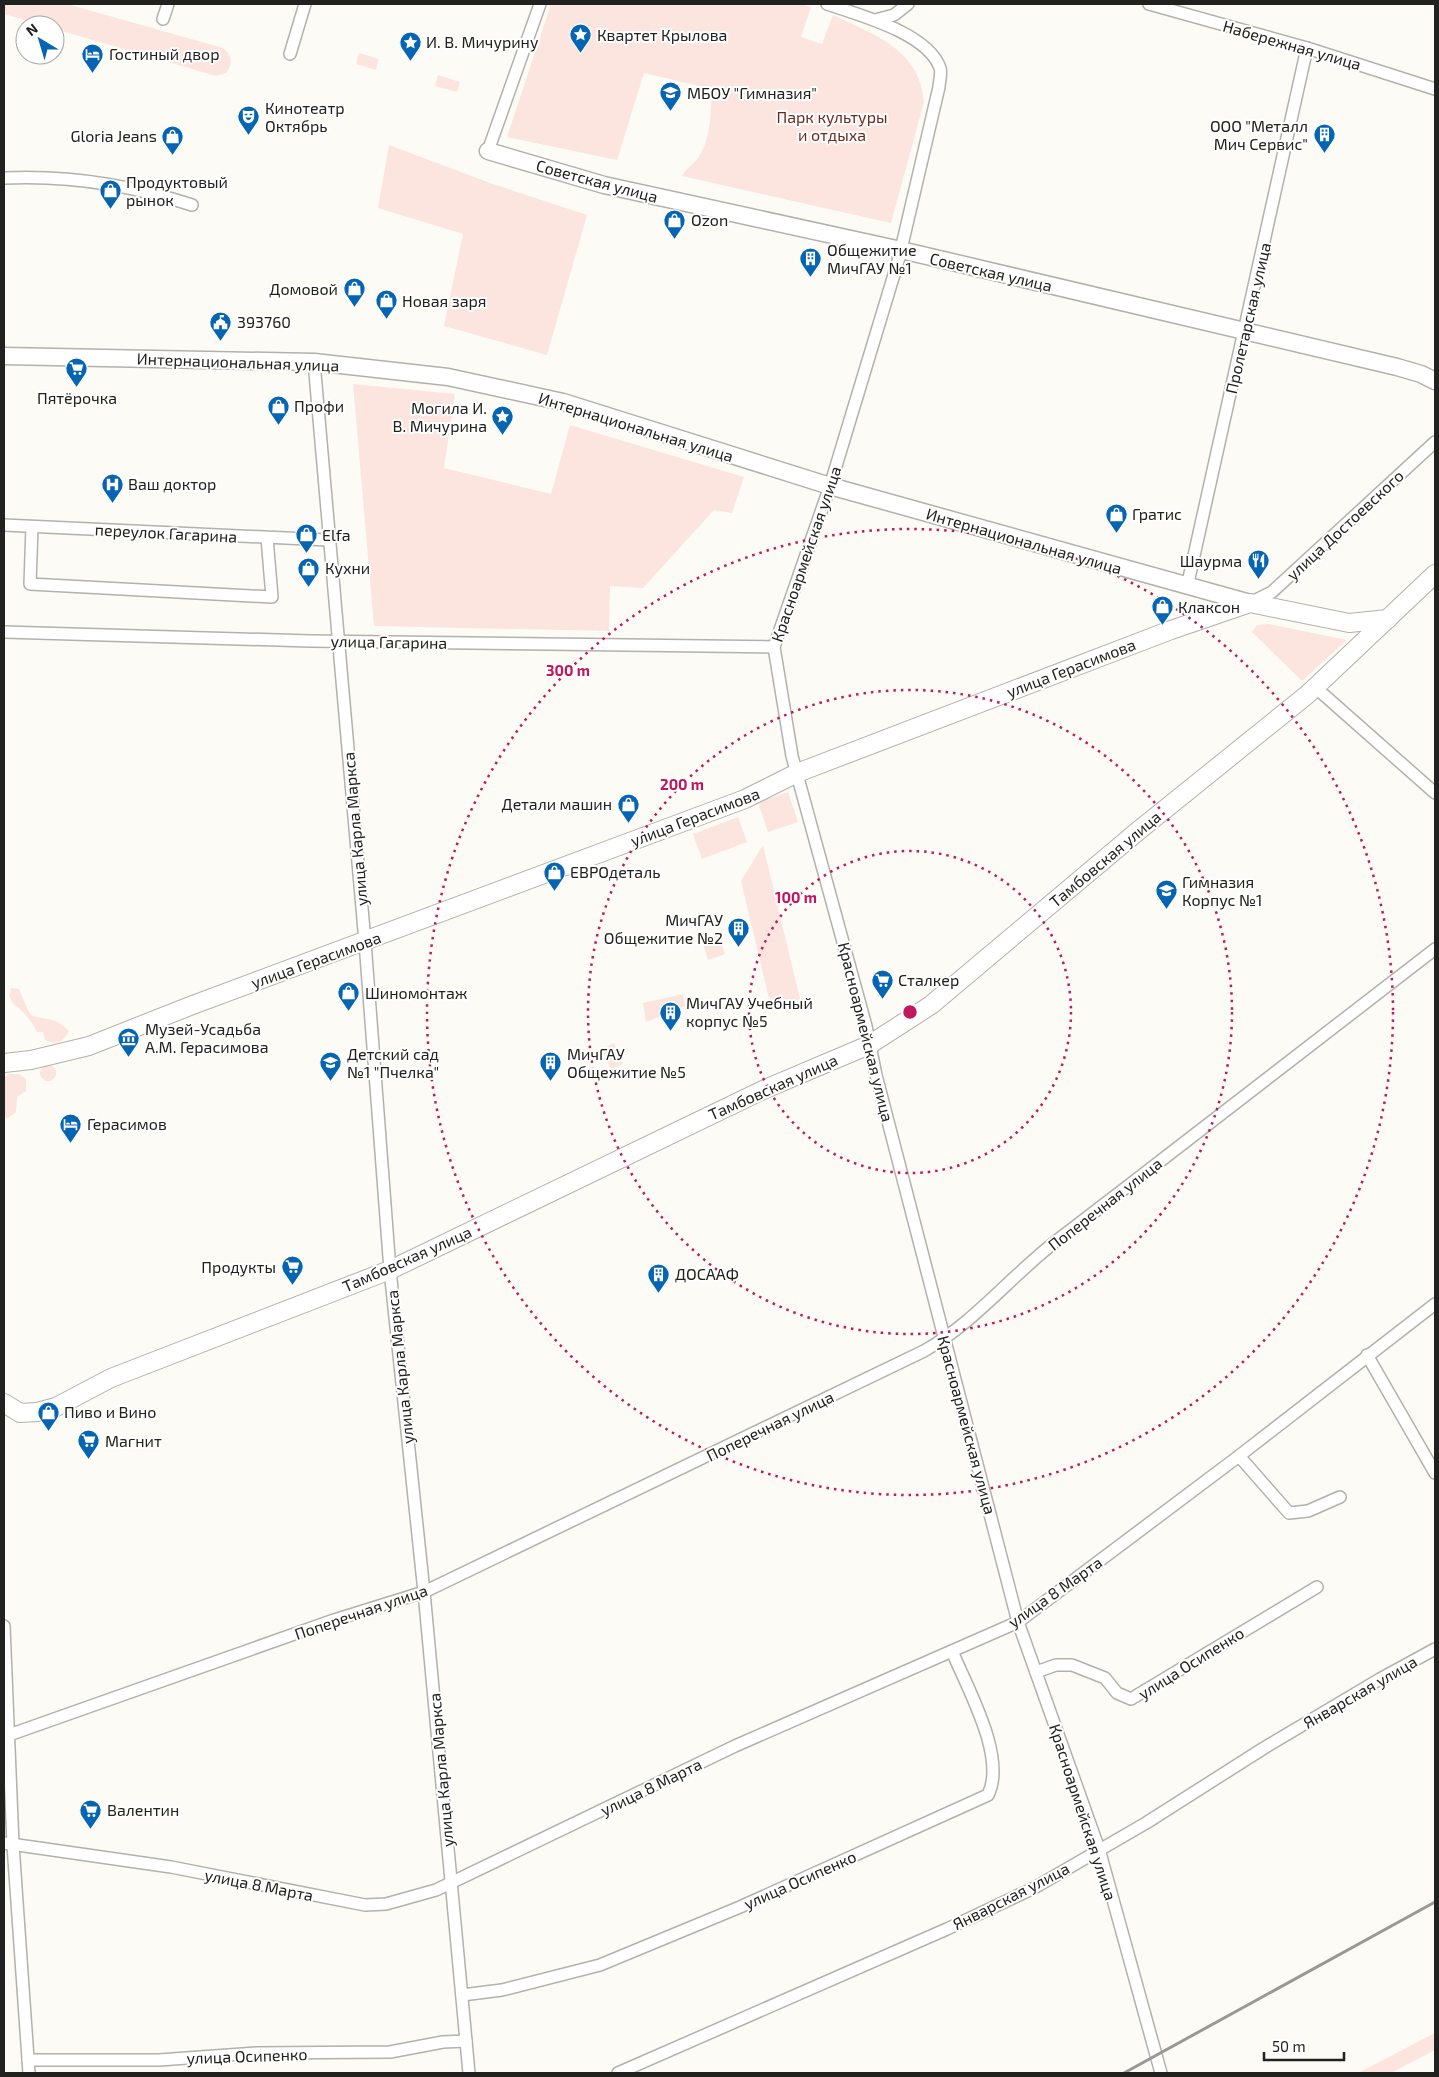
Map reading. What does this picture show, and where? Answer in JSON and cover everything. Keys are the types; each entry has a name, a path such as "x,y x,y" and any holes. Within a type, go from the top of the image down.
{"main road":[{"name":"Советская улица","path":"488,151 604,185 901,250 1245,331 1397,367 1422,374 1435,381"},
{"name":"Интернациональная улица","path":"4,356 314,362 448,377 563,402 830,486 1250,603"},
{"name":"Тамбовская улица","path":"4,1403 20,1413 37,1412 56,1407 111,1378 390,1270 765,1089 869,1045 931,1005 1138,831 1316,687 1435,574"},
{"path":"1250,603 1349,623 1388,619"},
{"name":"улица Герасимова","path":"4,1064 31,1060 89,1046 190,1006 366,942 745,799 797,773 1171,630 1250,603"}],"street":[{"path":"163,19 168,4"},
{"path":"290,54 305,4"},
{"path":"488,151 540,4"},
{"path":"827,4 875,20 894,15 908,4"},
{"name":"Набережная улица","path":"1149,4 1307,48 1435,89"},
{"name":"Красноармейская улица","path":"875,20 915,40 929,52 940,69 936,108 901,250 830,486 774,647 792,756 866,1026 869,1045 944,1340 1018,1622 1099,1849 1161,2073"},
{"name":"Пролетарская улица","path":"1187,586 1307,48"},
{"path":"4,178 34,177 102,182 148,190 192,204"},
{"name":"улица Карла Маркса","path":"314,362 337,641 366,942 390,1270 424,1592 469,2073"},
{"name":"улица Достоевского","path":"1250,603 1272,592 1435,442"},
{"name":"переулок Гагарина","path":"4,526 328,540"},
{"path":"32,527 30,584 272,597 267,538"},
{"name":"улица Гагарина","path":"4,632 337,641 774,647"},
{"path":"1316,687 1435,793"},
{"name":"Поперечная улица","path":"9,1735 331,1621 424,1592 944,1340 1051,1245 1435,949"},
{"name":"улица 8 Марта","path":"8,1844 172,1868 365,1905 386,1904 436,1890 735,1746 1018,1622 1239,1456 1435,1304"},
{"path":"1367,1355 1435,1472"},
{"path":"1239,1456 1289,1513 1308,1511 1340,1496"},
{"name":"улица Осипенко","path":"1036,1672 1056,1665 1072,1665 1105,1678 1117,1692 1131,1699 1317,1587"},
{"path":"4,1626 9,1735 8,1844 29,2073"},
{"name":"Январская улица","path":"618,2073 947,1929 1034,1888 1146,1823 1264,1748 1380,1679 1435,1649"},
{"name":"улица Осипенко","path":"462,1995 502,1990 600,1964 740,1907 988,1795 992,1787 992,1756 982,1722 952,1651"},
{"name":"улица Осипенко","path":"28,2060 149,2060 256,2053 390,2052 443,2042 466,2041"}],"green space":[{"path":"4,4 67,4 223,48 230,57 230,66 226,73 216,76 65,32 65,15 15,15 15,17 4,14"},
{"name":"Парк культуры и отдыха","path":"551,4 801,4 811,7 801,37 822,44 833,15 879,37 904,56 914,69 921,84 924,102 891,223 682,176 698,158 706,142 710,125 712,89 644,73 617,160 507,137"},
{"path":"359,53 379,59 376,70 356,64"},
{"path":"438,75 460,82 457,92 435,86"},
{"path":"389,145 490,183 587,215 547,355 444,326 463,234 378,208"},
{"path":"353,384 455,394 444,468 551,494 570,425 744,477 732,513 714,510 643,588 610,586 609,631 374,626"},
{"path":"1269,624 1347,640 1302,681 1252,632 1257,625"},
{"path":"788,792 798,822 768,832 758,802"},
{"path":"738,817 747,842 702,859 693,834"},
{"path":"763,845 800,999 771,1007 741,881"},
{"path":"719,935 725,954 708,960 702,940"},
{"path":"11,988 19,989 32,1016 56,1022 69,1031 64,1038 56,1043 45,1040 43,1032 37,1032 24,1013 14,1005 9,996"},
{"path":"683,994 685,1006 646,1022 643,1003"},
{"path":"614,1043 623,1064 611,1069 602,1049"},
{"path":"45,1065 51,1065 56,1070 54,1079 45,1081 40,1076 40,1070"},
{"path":"9,1074 19,1074 26,1079 26,1091 17,1097 16,1112 8,1118 4,1117 4,1078"},
{"path":"1435,2033 1435,2050 1391,2073 1358,2073"}],"railway":[{"path":"1124,2073 1435,1902"}],"place":[{"name":"Квартет Крылова","path":"581,54"},
{"name":"И. В. Мичурину","path":"410,61"},
{"name":"Гостиный двор","path":"93,73"},
{"name":"МБОУ \"Гимназия\"","path":"671,112"},
{"name":"Кинотеатр Октябрь","path":"249,136"},
{"name":"ООО \"Металл Мич Сервис\"","path":"1324,154"},
{"name":"Gloria Jeans","path":"173,155"},
{"name":"Продуктовый рынок","path":"110,210"},
{"name":"Ozon","path":"675,239"},
{"name":"Общежитие МичГАУ №1","path":"811,278"},
{"name":"Домовой","path":"354,308"},
{"name":"Новая заря","path":"386,320"},
{"name":"393760","path":"221,341"},
{"name":"Пятёрочка","path":"77,388"},
{"name":"Профи","path":"278,425"},
{"name":"Могила И. В. Мичурина","path":"503,436"},
{"name":"Ваш доктор","path":"112,503"},
{"name":"Гратис","path":"1116,533"},
{"name":"Elfa","path":"306,554"},
{"name":"Шаурма","path":"1258,580"},
{"name":"Кухни","path":"309,587"},
{"name":"Клаксон","path":"1162,626"},
{"name":"Детали машин","path":"628,823"},
{"name":"ЕВРОдеталь","path":"554,891"},
{"name":"Гимназия Корпус №1","path":"1166,910"},
{"name":"МичГАУ Общежитие №2","path":"739,948"},
{"name":"Сталкер","path":"882,999"},
{"name":"Шиномонтаж","path":"349,1012"},
{"name":"МичГАУ Учебный корпус №5","path":"670,1031"},
{"name":"Музей-Усадьба А.М. Герасимова","path":"129,1057"},
{"name":"Детский сад №1 \"Пчелка\"","path":"331,1082"},
{"name":"МичГАУ Общежитие №5","path":"551,1082"},
{"name":"Герасимов","path":"71,1143"},
{"name":"Продукты","path":"292,1286"},
{"name":"ДОСААФ","path":"659,1293"},
{"name":"Пиво и Вино","path":"48,1431"},
{"name":"Магнит","path":"89,1460"},
{"name":"Валентин","path":"91,1829"}]}
